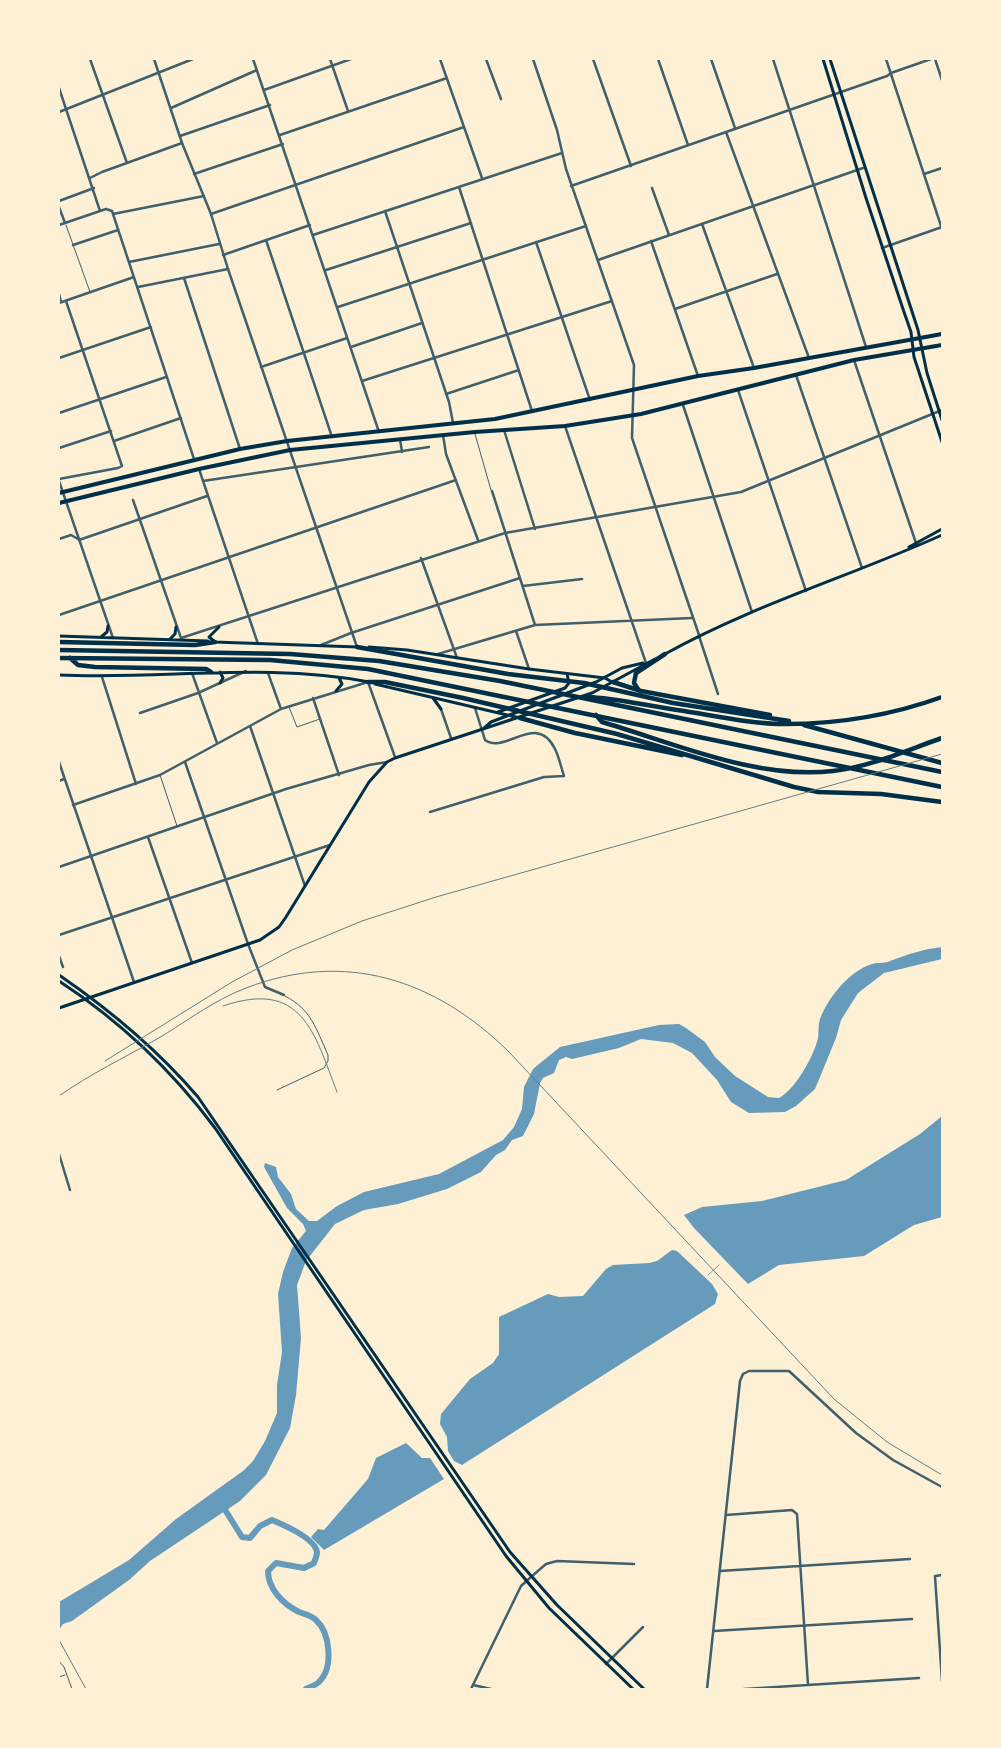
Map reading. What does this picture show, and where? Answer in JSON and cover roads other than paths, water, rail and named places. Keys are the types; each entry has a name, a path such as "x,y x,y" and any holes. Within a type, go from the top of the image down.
{"highway":[{"path":"59,642 195,645 215,642"},
{"path":"357,647 584,684 673,703 789,721"},
{"path":"59,650 328,656 393,663 527,686 942,772"},
{"path":"641,691 634,683 636,673 665,654"},
{"path":"59,658 257,660 316,663 400,675 942,787"},
{"path":"70,658 78,665 95,667 206,668 211,672"},
{"path":"368,682 384,682 463,698 617,734 794,787 818,792 881,794 942,802"},
{"path":"613,682 641,691 716,704 789,721 942,763"},
{"path":"573,696 609,698 669,709 778,723 829,721 888,714 942,697"},
{"path":"595,714 602,722 740,764 784,772 823,772 849,768 942,738"},
{"path":"520,718 592,737 710,761"}],"main road":[{"path":"823,59 912,339 913,350 942,442"},
{"path":"830,59 888,246 919,338 942,420"},
{"path":"61,492 240,449 287,441 453,425 532,412 698,376 754,368 942,334"},
{"path":"59,503 199,469 290,450 475,432 565,426 632,416 683,405 796,373 854,360 942,345"},
{"path":"59,1008 260,940 279,926 369,782 387,762 451,738 520,718 592,693 699,635 907,549 942,530"},
{"path":"917,544 942,536"},
{"path":"101,637 107,632 108,626"},
{"path":"169,640 175,634 176,627"},
{"path":"215,642 210,636 218,627"},
{"path":"59,636 389,648 529,669 605,678 613,682"},
{"path":"482,729 491,722 596,682 630,665 646,663"},
{"path":"59,676 102,677 246,671 339,678 368,682 520,718"},
{"path":"220,672 224,678 220,684"},
{"path":"497,713 512,705 564,688 569,683 567,674"},
{"path":"591,676 596,682"},
{"path":"336,691 342,684 339,678"},
{"path":"592,693 596,682"},
{"path":"432,697 441,709"},
{"path":"441,709 444,700"},
{"path":"59,974 153,1048 198,1098 526,1582 633,1689"},
{"path":"59,981 139,1042 191,1096 215,1128 479,1513 532,1577 644,1689"}],"street":[{"path":"90,59 127,163"},
{"path":"154,59 182,143 211,214 223,255 357,647"},
{"path":"59,112 102,93 193,59"},
{"path":"253,59 326,270 379,432"},
{"path":"330,59 348,112"},
{"path":"264,90 351,59"},
{"path":"440,59 482,178"},
{"path":"486,59 500,99"},
{"path":"533,59 557,130 571,186 634,365 631,430 634,447 718,694"},
{"path":"593,59 630,166"},
{"path":"658,59 688,146"},
{"path":"711,59 735,128"},
{"path":"773,59 866,347"},
{"path":"882,248 942,228 941,218 924,174 886,59"},
{"path":"571,186 933,59 942,80"},
{"path":"171,108 257,70"},
{"path":"280,135 447,78"},
{"path":"59,88 94,188 100,211"},
{"path":"180,136 270,105"},
{"path":"211,214 464,127"},
{"path":"726,132 777,274 805,342 809,358"},
{"path":"90,178 182,143"},
{"path":"194,174 283,144"},
{"path":"314,235 562,152"},
{"path":"598,260 864,168"},
{"path":"924,174 942,168"},
{"path":"459,187 532,412"},
{"path":"59,201 94,188"},
{"path":"652,188 668,235"},
{"path":"113,214 204,196"},
{"path":"59,207 65,223"},
{"path":"59,225 100,211 110,210 113,214 194,459"},
{"path":"385,211 446,394 453,425"},
{"path":"326,270 471,223"},
{"path":"702,223 754,368"},
{"path":"223,255 310,226"},
{"path":"338,307 586,226"},
{"path":"73,244 118,230"},
{"path":"266,240 332,437"},
{"path":"651,241 698,376"},
{"path":"536,242 590,400"},
{"path":"130,262 220,244"},
{"path":"138,287 228,269"},
{"path":"676,309 777,274"},
{"path":"59,294 60,303 134,277"},
{"path":"184,278 240,449"},
{"path":"66,300 122,466 59,480 61,492 66,501 113,638"},
{"path":"362,381 612,301"},
{"path":"351,347 422,323"},
{"path":"59,358 150,327"},
{"path":"262,367 348,338"},
{"path":"854,360 917,544"},
{"path":"446,394 519,370"},
{"path":"796,373 862,568"},
{"path":"59,413 167,376"},
{"path":"738,390 806,591"},
{"path":"683,405 752,612"},
{"path":"132,500 181,639 478,540 505,533 741,492 823,457 941,411"},
{"path":"114,441 180,418"},
{"path":"565,426 646,663"},
{"path":"504,430 535,529"},
{"path":"59,448 111,431"},
{"path":"443,435 446,454 478,540"},
{"path":"400,439 402,452"},
{"path":"203,481 429,447"},
{"path":"199,469 258,644"},
{"path":"59,615 456,480"},
{"path":"492,491 535,625"},
{"path":"79,540 207,496"},
{"path":"59,539 71,535 79,540"},
{"path":"421,558 458,659"},
{"path":"321,645 520,578"},
{"path":"523,586 582,579"},
{"path":"436,655 535,625 692,618"},
{"path":"516,631 529,669"},
{"path":"140,713 198,693 246,671"},
{"path":"268,672 281,709"},
{"path":"192,673 217,744"},
{"path":"102,677 136,784"},
{"path":"74,805 160,775 281,709 368,682 396,758"},
{"path":"313,698 339,775"},
{"path":"430,812 544,777 564,776 555,748 545,737 525,733 492,744 485,740 474,707"},
{"path":"441,709 451,738"},
{"path":"250,726 305,886"},
{"path":"59,762 134,982"},
{"path":"185,762 248,944 265,987 284,995"},
{"path":"59,867 273,794 369,765 387,762"},
{"path":"59,781 64,779"},
{"path":"148,837 192,963"},
{"path":"59,936 226,878 331,845"},
{"path":"59,956 63,968"},
{"path":"59,1154 70,1190"},
{"path":"707,1689 740,1380 743,1374 749,1370 790,1371 835,1415 863,1438 893,1460 942,1488"},
{"path":"726,1515 795,1511 808,1685"},
{"path":"720,1571 910,1559"},
{"path":"471,1689 515,1598 526,1582 546,1564 557,1561 634,1564"},
{"path":"942,1575 935,1576 942,1681"},
{"path":"714,1631 912,1619"},
{"path":"606,1664 643,1627"},
{"path":"744,1689 919,1678"},
{"path":"473,1685 491,1689"}],"lane":[{"path":"65,223 90,292"},
{"path":"475,432 492,491"},
{"path":"289,706 296,727 320,719"},
{"path":"160,775 178,827"},
{"path":"277,1090 324,1068 328,1061 328,1055 311,1017 300,1004 284,995"},
{"path":"59,1661 64,1667 65,1675 72,1689"},
{"path":"59,1678 65,1675"}],"water":[{"path":"942,947 942,959 884,973 858,993 841,1020 836,1038 815,1089 796,1106 785,1112 749,1113 731,1102 717,1080 692,1053 673,1043 641,1039 619,1048 572,1059 566,1057 559,1060 554,1073 543,1078 540,1083 534,1114 523,1136 512,1140 505,1150 496,1155 481,1172 447,1189 398,1204 364,1210 335,1224 306,1261 297,1285 301,1338 296,1395 290,1428 266,1475 240,1501 150,1561 129,1580 72,1621 63,1624 59,1630 59,1602 129,1560 176,1519 243,1471 253,1461 265,1441 277,1413 277,1385 282,1352 278,1294 283,1272 292,1248 306,1231 303,1224 287,1208 264,1167 265,1163 276,1167 278,1177 291,1194 296,1209 309,1221 317,1221 337,1206 364,1192 439,1174 503,1140 514,1127 522,1109 524,1087 533,1069 560,1047 659,1025 679,1024 686,1028 705,1042 715,1057 735,1076 768,1097 779,1098 791,1088 808,1063 818,1038 819,1021 828,1003 840,986 855,973 872,964 888,962 916,952"},
{"path":"942,1116 942,1217 914,1225 864,1256 779,1265 748,1284 694,1228 684,1215 702,1207 762,1201 846,1180 920,1134"},
{"path":"672,1250 677,1251 712,1284 718,1294 715,1304 462,1465 454,1461 448,1451 447,1437 440,1424 441,1414 470,1379 493,1363 499,1354 499,1317 548,1294 559,1297 583,1296 606,1269 613,1265 657,1261"},
{"path":"406,1443 422,1458 430,1458 444,1479 324,1550 311,1537 318,1529 324,1530 368,1479 376,1458"}],"waterway":[{"path":"708,1275 719,1265"},
{"path":"222,1505 242,1537 250,1538 260,1526 272,1520 305,1537 315,1547 317,1553 314,1563 304,1568 276,1563 268,1571 271,1584 282,1600 293,1609 314,1619 321,1626 327,1641 328,1659 324,1676 315,1685 306,1689"}],"tram line":[{"path":"59,1640 86,1689"}],"railway":[{"path":"105,1061 232,982 292,950 362,921 436,897 942,754"},
{"path":"59,1096 83,1080 234,993 283,977 318,972 353,972 387,978 419,990 451,1006 481,1027 509,1052 834,1399 887,1442 942,1475"},
{"path":"223,1006 250,999 271,1000 288,1006 301,1016 312,1031 321,1049 337,1092"}]}
